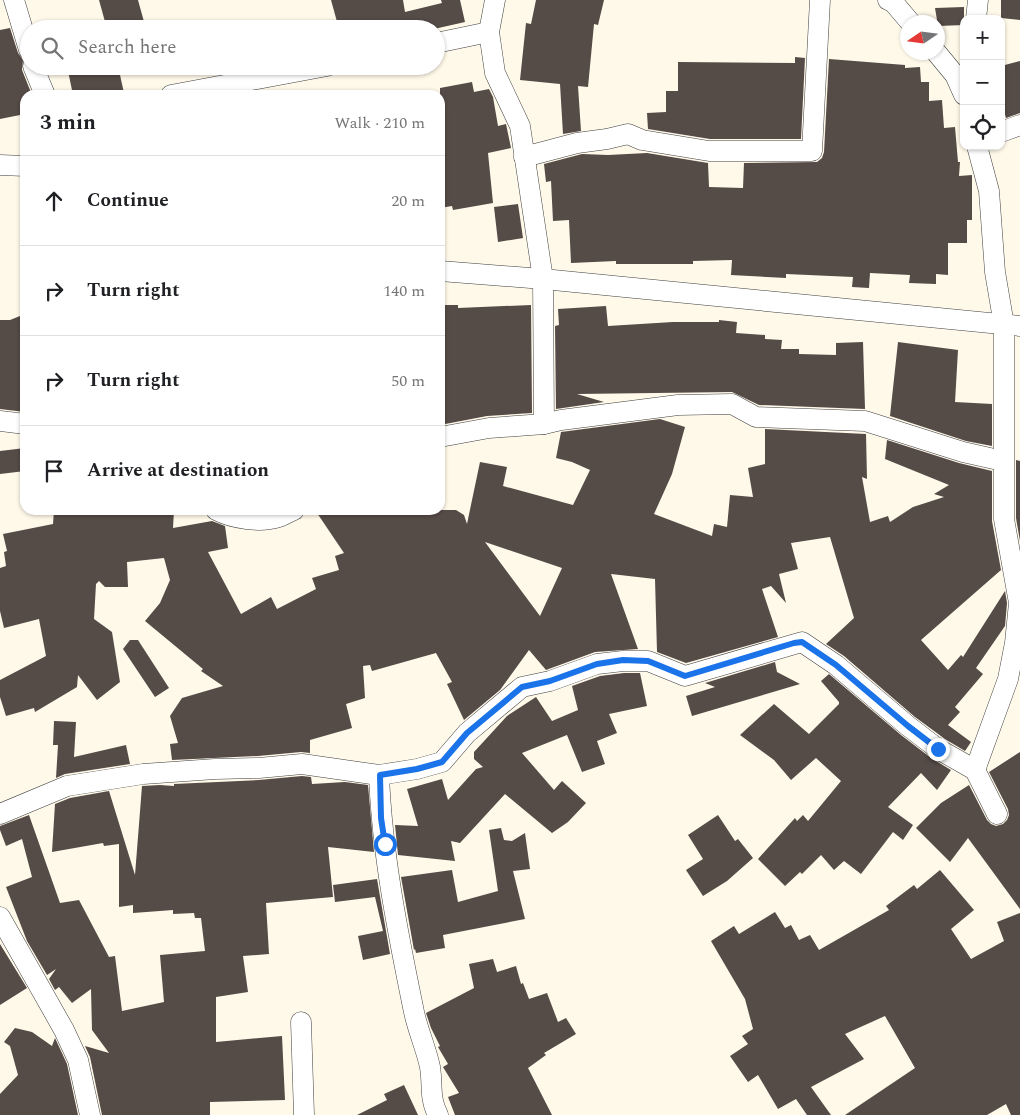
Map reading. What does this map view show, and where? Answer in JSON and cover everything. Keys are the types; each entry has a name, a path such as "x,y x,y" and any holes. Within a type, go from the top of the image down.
{"street":[{"path":"14,0 20,20"},
{"path":"495,0 489,32 495,73 520,126 543,279 544,424"},
{"path":"524,157 577,143 628,134 642,140 709,151 812,151 820,0"},
{"path":"888,0 893,2 904,15"},
{"path":"976,15 978,0"},
{"path":"445,41 489,32"},
{"path":"945,59 959,71"},
{"path":"37,75 43,90"},
{"path":"198,90 279,75"},
{"path":"1005,131 1020,125"},
{"path":"975,770 1008,679 1015,643 1019,603 1012,520 1003,462 1012,325 995,272 989,191 978,150"},
{"path":"0,166 20,166"},
{"path":"445,271 543,279 1012,325"},
{"path":"445,436 489,428 544,424 561,420 678,405 732,404 756,417 865,421 963,452 1003,462"},
{"path":"0,421 20,423"},
{"path":"231,515 252,520 283,515"},
{"path":"0,814 67,786 143,774 302,764 380,775 417,769 442,762 467,733 522,687 550,681 597,664 623,660 648,661 685,676 802,642 836,665 938,749 975,770 997,814"},
{"path":"380,775 381,818 392,892 414,1014 430,1068 433,1105 438,1115"},
{"path":"0,917 64,1030 78,1060 90,1115"},
{"path":"301,1022 304,1115"}],"building":[{"path":"99,0 138,0 144,20 105,20"},
{"path":"331,0 403,0 405,12 442,3 441,0 460,0 465,22 445,27 445,20 337,20"},
{"path":"536,0 604,0 598,25 594,24 588,87 578,86 581,131 563,134 560,84 520,80 526,23 531,24"},
{"path":"1001,0 1020,0 1020,20 1005,18 1005,15 1001,15"},
{"path":"964,7 964,15 960,15 960,25 945,26 945,15 936,15 935,8"},
{"path":"10,28 20,56 20,75 24,75 30,90 20,90 20,115 0,119 0,30"},
{"path":"795,57 805,58 801,139 710,139 648,129 647,113 666,112 666,91 678,91 678,62 795,63"},
{"path":"829,59 905,65 905,68 920,67 921,82 929,82 929,101 942,100 944,128 955,127 958,162 960,162 959,176 972,175 972,220 967,220 967,243 948,243 948,275 936,274 936,284 909,283 910,275 870,273 869,288 852,287 853,277 786,274 786,278 731,275 732,260 693,261 693,264 616,264 616,261 571,263 569,220 553,221 551,181 546,182 544,164 582,154 647,153 708,163 709,187 743,188 744,163 817,162 822,158 824,152"},
{"path":"1020,61 1020,113 1006,118 1005,114 1005,65"},
{"path":"69,75 120,75 123,90 72,90"},
{"path":"472,82 474,92 489,89 493,97 498,126 506,124 511,148 488,153 493,203 453,210 452,206 445,207 445,90 440,90 440,88"},
{"path":"518,204 523,238 498,242 494,207"},
{"path":"445,305 458,305 458,308 531,305 532,413 487,416 445,424"},
{"path":"606,306 608,326 673,322 719,322 719,320 737,322 736,333 765,335 765,339 782,340 781,349 799,349 799,354 836,355 836,343 863,342 865,409 759,405 732,392 577,394 604,402 556,409 555,326 559,325 558,309"},
{"path":"20,316 20,411 0,409 0,320 10,320"},
{"path":"898,342 958,350 955,402 992,404 992,446 966,441 890,416"},
{"path":"660,419 685,427 672,474 654,514 712,536 714,524 727,527 730,495 753,497 748,468 765,464 765,429 866,434 867,479 862,477 870,522 888,516 890,522 913,507 944,497 934,494 949,485 885,459 887,440 959,463 992,471 992,521 1001,570 921,640 948,670 961,655 963,657 1005,591 1007,603 1005,626 976,668 983,674 955,707 960,712 948,725 971,742 965,751 915,717 844,656 826,644 854,618 830,537 791,543 798,569 779,574 786,603 771,586 762,589 778,637 686,663 657,652 655,579 611,574 638,649 595,652 546,670 529,650 500,690 464,720 447,684 452,682 436,653 372,671 370,665 363,666 365,698 346,704 352,728 310,740 310,753 172,760 170,744 178,743 170,716 182,698 223,686 201,671 203,669 145,621 160,603 170,580 164,558 127,562 128,587 105,587 99,581 96,584 94,619 112,632 120,682 97,700 78,675 77,687 35,712 34,708 6,716 0,697 0,680 46,656 39,619 4,628 0,611 0,568 6,566 4,552 7,551 3,534 53,524 54,515 174,515 173,528 212,521 225,526 228,548 208,552 241,614 271,597 277,609 316,589 312,578 339,570 335,556 344,553 318,515 445,515 445,510 456,510 464,515 467,524 480,462 507,467 503,486 573,505 590,470 572,462 556,458 561,432","holes":["485,542 562,568 540,616"]},
{"path":"20,449 20,472 0,474 0,451"},
{"path":"1016,460 1020,461 1020,541 1016,518"},
{"path":"130,640 138,640 169,688 155,697 123,649"},
{"path":"775,662 777,672 800,684 692,716 686,696 715,687 705,683"},
{"path":"640,673 647,706 609,714 617,733 597,741 605,764 582,772 567,735 522,753 554,790 562,781 586,803 568,822 552,833 505,794 460,843 451,841 455,861 398,855 395,825 418,826 407,789 442,779 448,800 476,769 483,767 474,759 474,752 507,716 536,697 552,721 578,710 572,686 600,676"},
{"path":"829,674 901,735 931,758 951,770 937,790 921,773 888,807 913,825 903,840 893,832 861,874 844,861 834,870 821,855 802,874 800,872 785,886 758,859 795,818 797,821 803,815 808,821 841,781 816,758 791,780 774,760 740,735 774,704 809,734 839,704 821,681"},
{"path":"54,721 76,722 74,757 126,745 130,764 65,774 56,778 58,745 53,745"},
{"path":"1020,752 1020,909 968,838 950,862 916,828 941,803 969,785 987,820 996,826 1003,824 1009,815 1008,809 989,772"},
{"path":"311,777 312,784 345,782 368,785 374,852 328,847 333,897 266,903 269,954 243,956 248,992 216,997 216,1042 282,1036 285,1100 210,1102 210,1115 102,1115 90,1057 85,1046 109,1053 92,1030 91,989 72,1003 59,987 55,990 49,979 56,969 47,975 27,941 6,887 32,877 22,839 6,846 0,826 29,815 60,903 79,900 109,957 115,956 122,1011 164,1002 160,955 205,951 201,918 195,918 194,913 173,914 173,910 133,913 133,905 119,907 119,844 104,846 103,843 52,852 55,804 70,798 109,791 135,875 142,786 174,786 174,784"},
{"path":"718,815 735,841 738,839 753,858 727,881 703,896 686,870 703,859 688,835"},
{"path":"501,828 504,840 512,841 525,833 530,869 513,871 525,919 443,935 445,948 416,953 401,877 452,870 458,902 498,891 489,830"},
{"path":"940,870 974,910 951,929 971,959 1004,941 997,922 1020,913 1020,1115 1011,1115 1006,1104 987,1115 845,1115 915,1068 885,1016 845,1034 864,1059 811,1087 831,1115 807,1115 796,1099 778,1109 758,1075 748,1082 730,1056 748,1044 742,1036 753,1029 745,999 711,941 734,926 739,934 775,912 785,928 791,925 799,940 810,935 819,950 889,910 886,906 914,885 917,889"},
{"path":"377,879 390,954 363,960 358,936 383,931 375,897 335,902 333,885"},
{"path":"0,944 27,988 0,1005"},
{"path":"493,959 497,972 516,966 521,984 523,983 529,999 547,993 558,1022 566,1018 576,1034 544,1053 546,1055 528,1068 552,1115 455,1115 448,1097 459,1093 443,1067 448,1064 438,1047 440,1046 426,1013 474,988 469,964"},
{"path":"15,1028 32,1032 52,1046 55,1038 67,1064 78,1115 0,1115 0,1094 18,1075 10,1046 4,1042"},
{"path":"404,1085 418,1115 357,1115 387,1100 384,1094"}],"route":[{"path":"385,844 381,818 380,775 417,769 442,762 467,733 522,687 550,681 597,664 623,660 648,661 685,676 802,642 836,665 938,749"}]}
